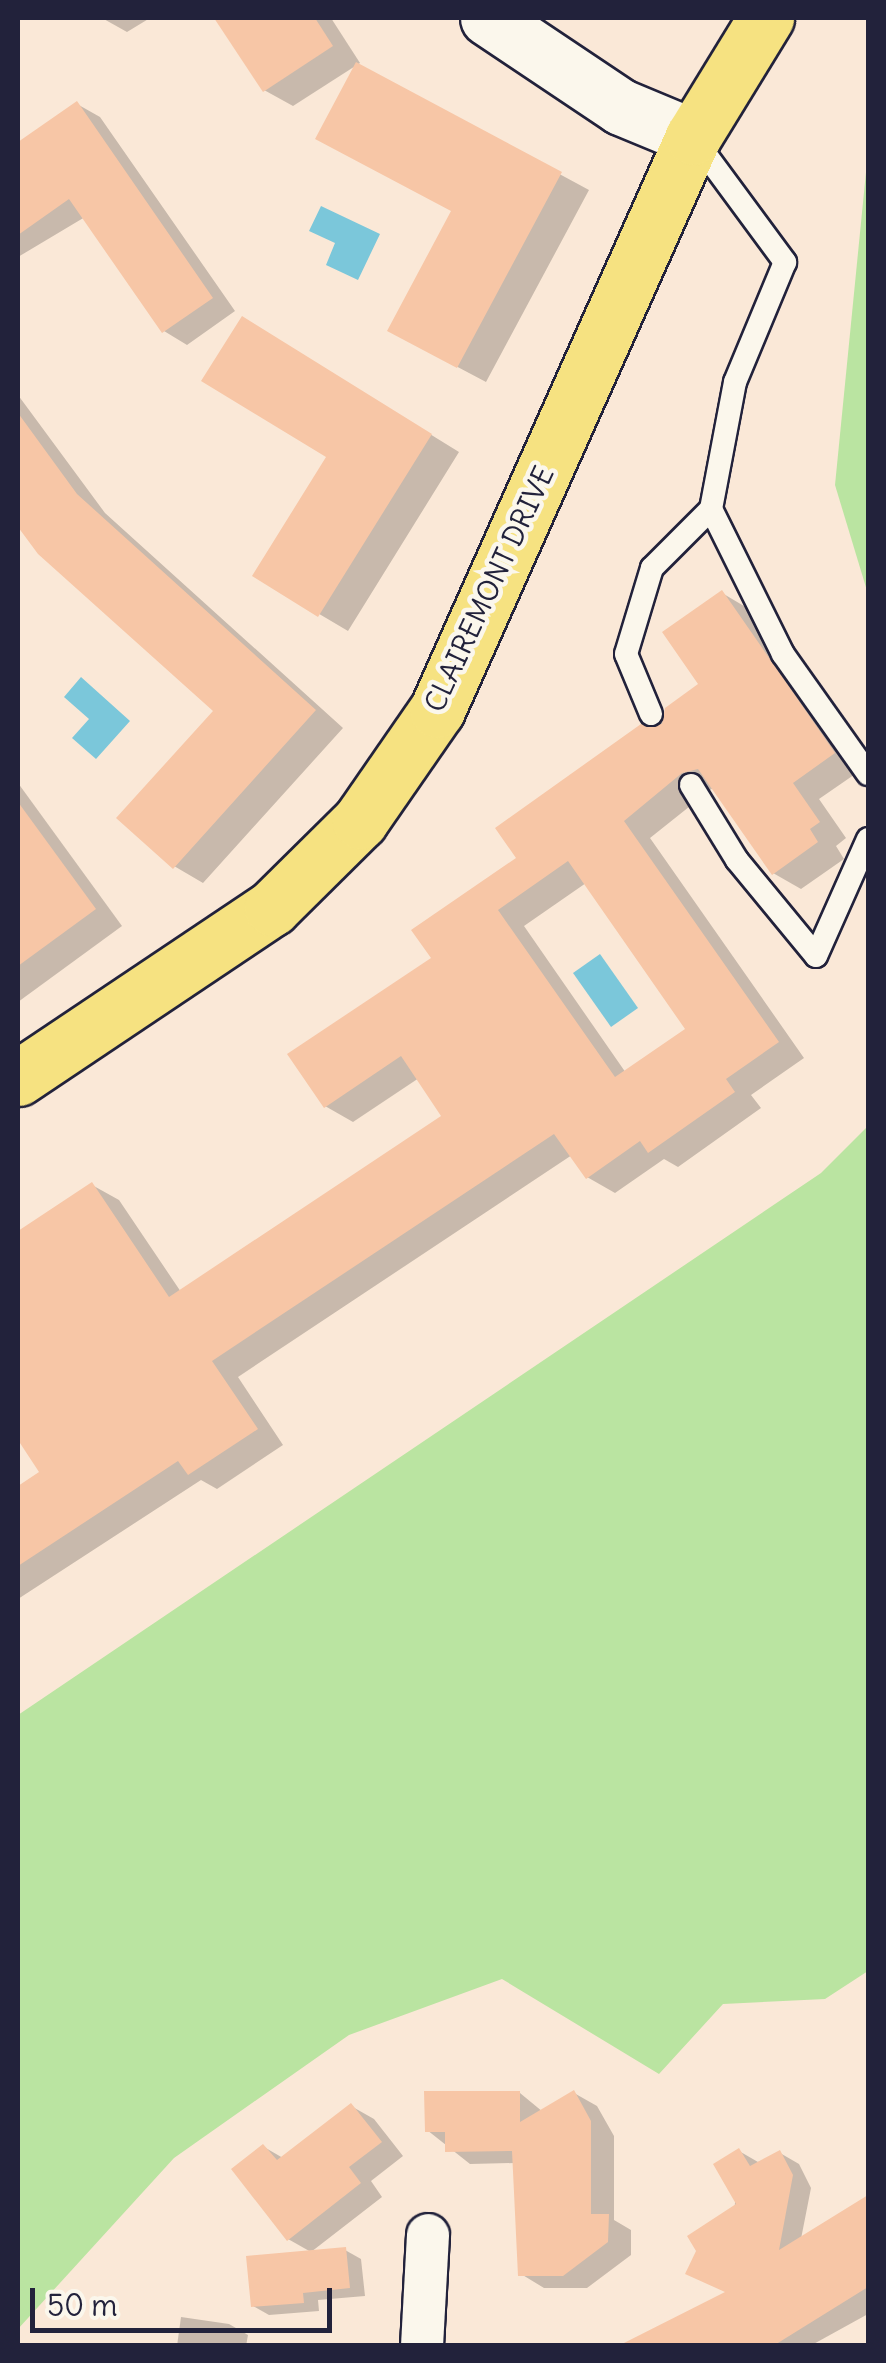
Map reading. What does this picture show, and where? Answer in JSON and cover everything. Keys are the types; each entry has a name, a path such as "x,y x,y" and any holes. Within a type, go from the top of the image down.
{"main road":[{"name":"CLAIREMONT DRIVE","path":"18,1078 272,908 360,822 437,710 693,137 766,18"}],"street":[{"path":"488,18 621,107 693,137"},
{"path":"422,2346 428,2235"}],"lane":[{"path":"650,714 626,654 652,568 712,509 735,382 785,262 693,137"},
{"path":"712,509 783,654 868,774"},
{"path":"691,785 737,860 816,956 868,840"}],"green space":[{"path":"868,152 868,594 835,485"},
{"path":"868,1126 868,1971 825,1999 723,2004 659,2074 502,1979 349,2035 174,2158 18,2329 18,1715 821,1173"}],"water":[{"path":"321,206 380,234 358,280 326,265 335,243 309,231"},
{"path":"81,677 130,721 96,759 72,738 89,719 64,697"},
{"path":"600,954 638,1008 611,1027 573,973"}],"building":[{"path":"214,18 315,18 333,46 263,92"},
{"path":"356,62 562,172 457,368 387,331 451,211 315,139"},
{"path":"77,101 213,298 162,333 69,199 18,235 18,142"},
{"path":"242,316 432,434 318,617 252,576 326,457 201,381"},
{"path":"18,413 77,494 316,710 173,869 116,818 213,711 38,554 18,527"},
{"path":"722,590 835,753 793,783 820,822 810,829 818,842 772,875 698,769 682,773 624,821 779,1042 726,1079 735,1092 648,1153 640,1141 586,1179 554,1134 212,1361 258,1429 188,1475 178,1461 18,1566 18,1486 39,1472 18,1440 18,1231 92,1182 169,1297 441,1116 401,1056 324,1108 287,1054 431,958 411,930 516,858 495,828 641,724 662,724 665,708 698,684 662,632","holes":["568,861 685,1029 615,1077 498,910"]},
{"path":"18,802 96,909 18,966"},
{"path":"574,2090 591,2121 591,2214 609,2214 608,2242 563,2276 518,2276 512,2151 445,2152 445,2132 425,2132 424,2091 520,2091 520,2122"},
{"path":"351,2103 382,2142 349,2167 361,2183 287,2241 231,2169 263,2144 277,2160"},
{"path":"739,2148 750,2166 780,2150 793,2175 779,2250 868,2195 868,2287 773,2346 618,2346 725,2292 685,2274 696,2251 687,2236 736,2204 713,2164"},
{"path":"346,2247 350,2288 303,2293 304,2303 251,2307 246,2256"}]}
